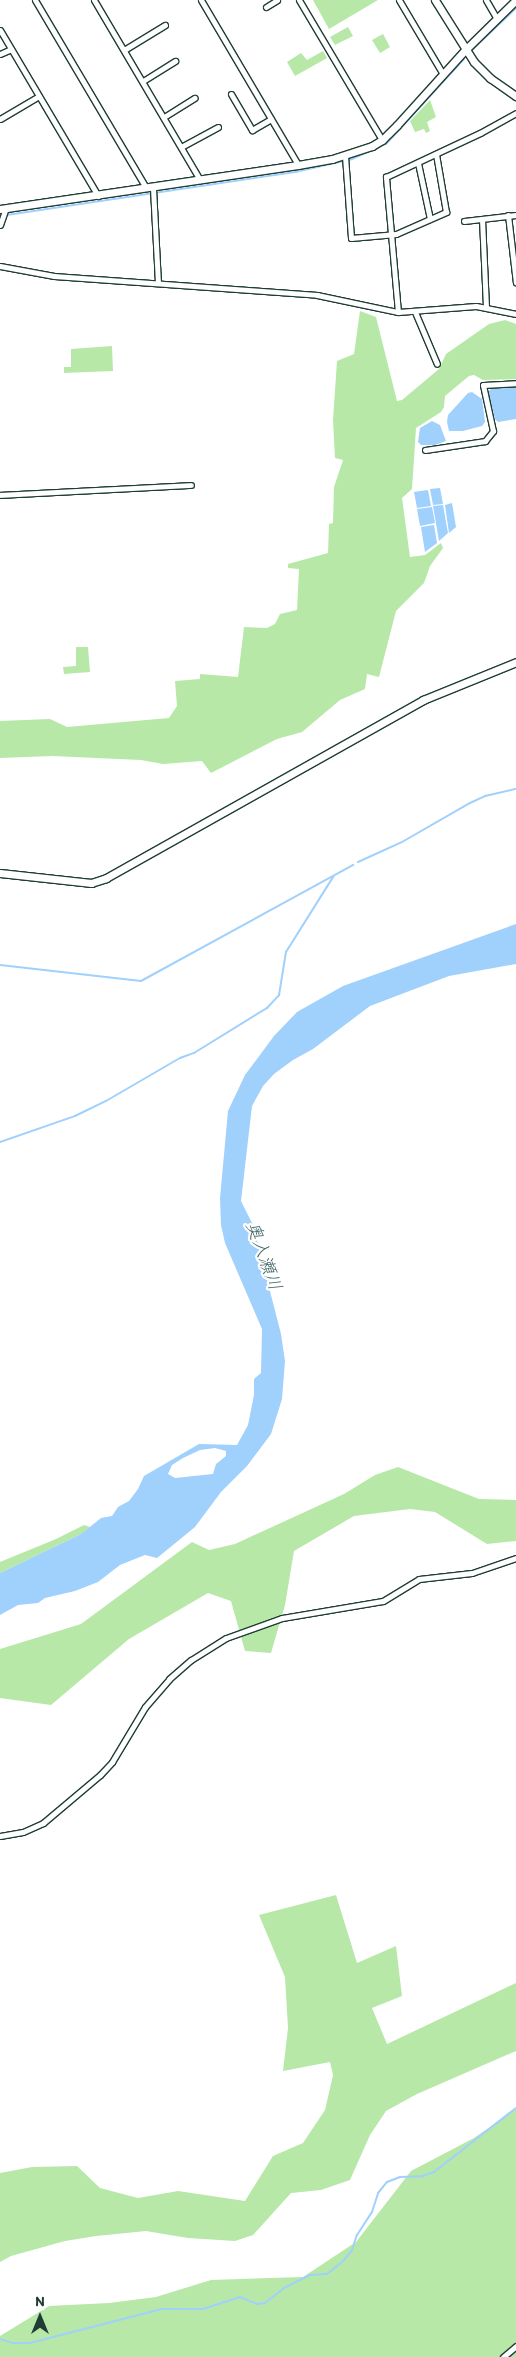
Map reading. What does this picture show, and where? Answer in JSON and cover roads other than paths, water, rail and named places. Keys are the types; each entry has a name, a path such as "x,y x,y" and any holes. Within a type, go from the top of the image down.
{"street":[{"path":"35,0 151,191 158,283"},
{"path":"94,0 200,180"},
{"path":"202,0 298,165"},
{"path":"266,7 277,0"},
{"path":"299,0 382,140"},
{"path":"399,0 443,74"},
{"path":"435,0 465,50 490,78 516,96"},
{"path":"486,0 497,19"},
{"path":"0,225 4,212 98,196 151,191 200,180 345,159 382,140 465,50 515,0"},
{"path":"124,50 165,25"},
{"path":"0,30 98,196"},
{"path":"0,54 11,49"},
{"path":"143,81 175,61"},
{"path":"231,94 252,130 271,119"},
{"path":"0,119 39,96"},
{"path":"164,117 194,98"},
{"path":"398,312 386,177 418,163 516,113"},
{"path":"181,147 218,127"},
{"path":"345,159 351,238 391,234 446,212 436,154"},
{"path":"418,163 430,219"},
{"path":"464,221 516,214"},
{"path":"508,215 516,283"},
{"path":"482,219 486,307"},
{"path":"0,266 54,276 317,295 398,312 486,307 516,314"},
{"path":"415,312 437,364"},
{"path":"425,450 485,440 493,431 483,385 516,383"},
{"path":"0,495 191,485"},
{"path":"0,872 90,883 106,878 423,700 516,662"},
{"path":"0,1836 23,1832 43,1823 81,1792 112,1762 145,1707 168,1679 191,1660 226,1638 282,1618 383,1601 420,1579 472,1573 516,1558"},
{"path":"504,2357 516,2346"}],"water":[{"path":"493,387 516,387 516,419 498,422 495,419 488,392"},
{"path":"472,392 482,399 485,422 482,426 463,431 449,431 448,415 468,393"},
{"path":"432,421 440,425 446,441 435,445 421,445 418,442 420,428"},
{"path":"440,488 443,504 433,505 430,489"},
{"path":"428,490 431,506 417,508 414,492"},
{"path":"452,503 456,527 449,533 445,505"},
{"path":"443,505 448,533 439,541 433,506"},
{"path":"432,507 435,523 420,526 417,509"},
{"path":"434,525 437,543 425,552 421,527"},
{"path":"516,924 516,964 449,976 370,1006 313,1049 293,1060 274,1074 263,1086 252,1106 241,1201 253,1225 281,1334 285,1361 282,1399 271,1434 247,1466 221,1492 195,1527 157,1558 145,1555 120,1565 98,1582 75,1591 45,1598 38,1603 18,1605 0,1615 0,1573 81,1534 101,1518 112,1516 118,1507 129,1501 138,1489 144,1476 199,1444 237,1445 248,1425 254,1395 254,1379 261,1373 262,1329 225,1243 221,1225 220,1198 228,1111 245,1075 274,1036 297,1012 343,986","holes":["215,1448 226,1451 226,1456 216,1464 213,1474 175,1478 168,1474 172,1465 200,1450"]}],"waterway":[{"path":"473,49 516,8"},
{"path":"0,216 295,172 352,159 386,144 464,59"},
{"path":"358,862 402,842 485,796 516,789"},
{"path":"202,828 241,807"},
{"path":"115,877 169,846"},
{"path":"0,965 141,981 353,865"},
{"path":"0,877 94,887 106,881"},
{"path":"0,1142 75,1116 106,1101 180,1058 194,1053 267,1008 279,995 286,952 333,877"},
{"path":"0,2339 13,2343 30,2343 161,2309 203,2309 240,2297 257,2304 265,2303 284,2288 309,2275 327,2274 344,2260 352,2250 357,2235 372,2212 378,2193 387,2182 400,2177 423,2176 434,2172 516,2108"}],"water label":[{"name":"奥入瀬川","path":"264,1256"}]}
